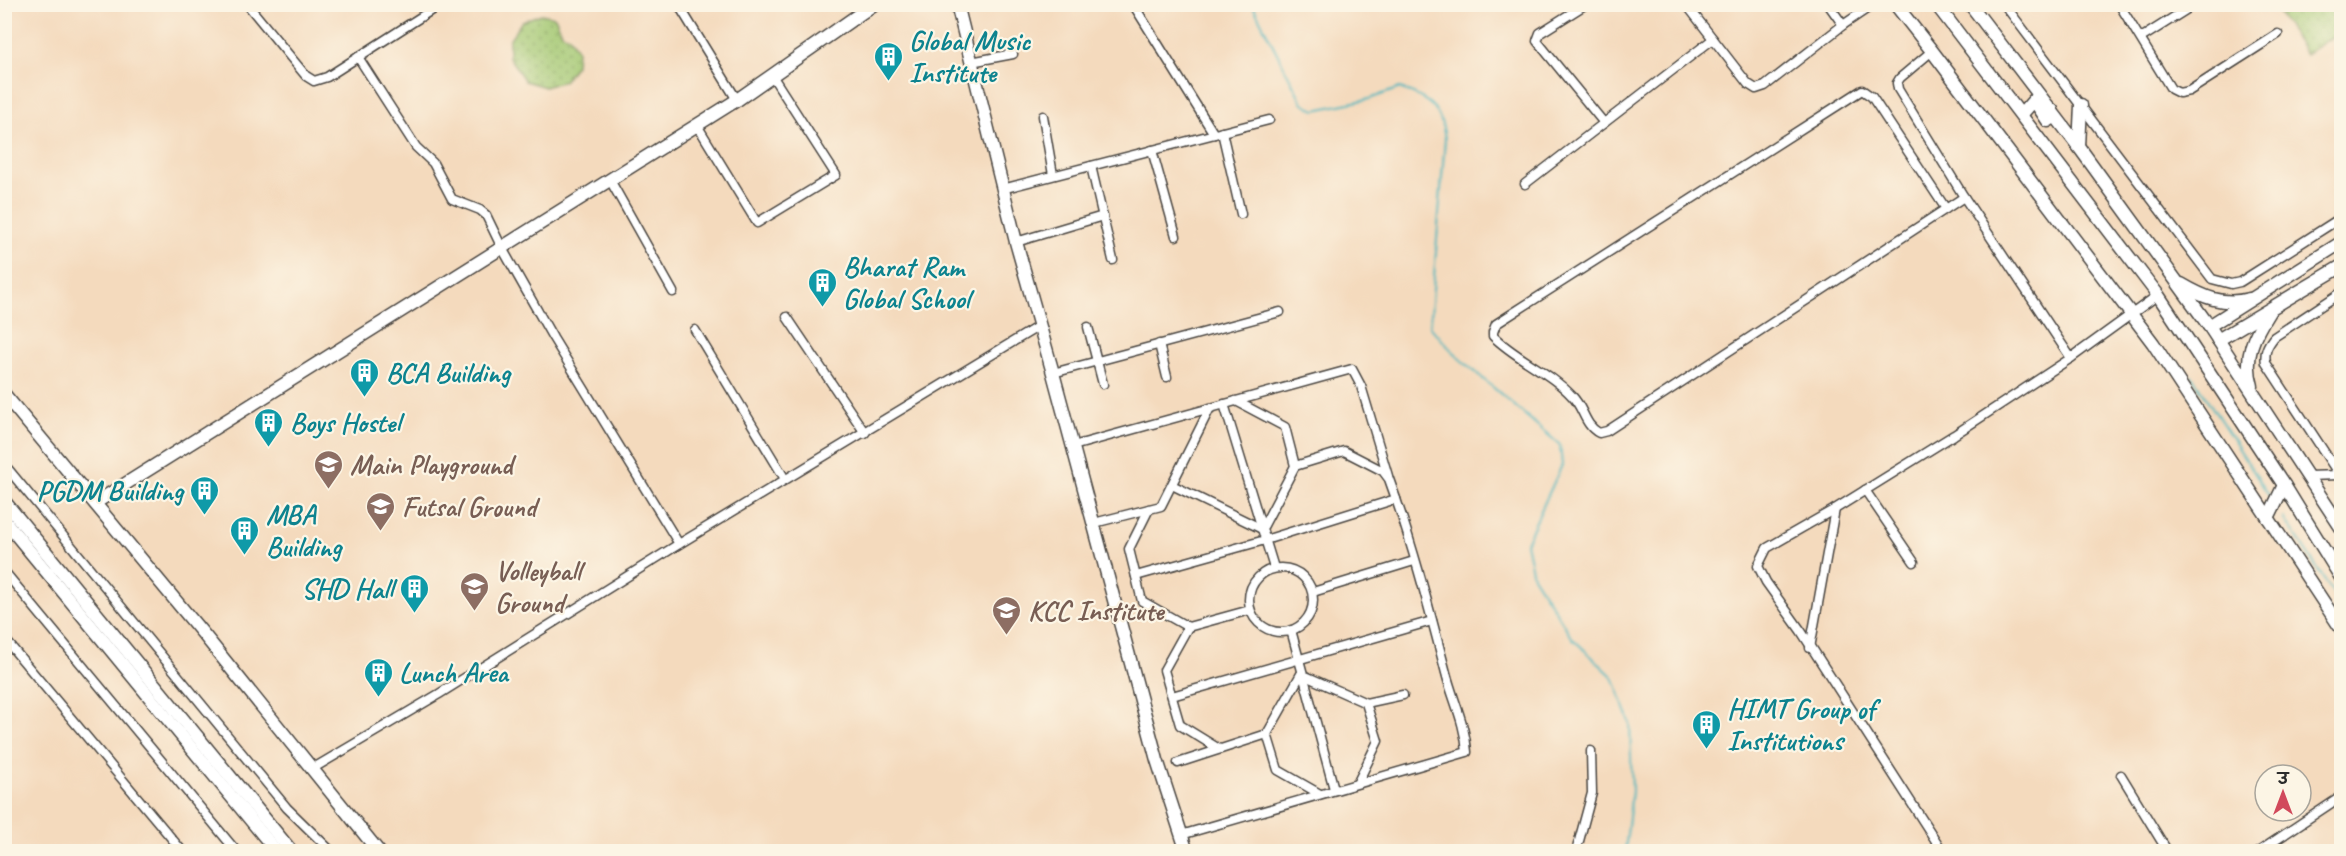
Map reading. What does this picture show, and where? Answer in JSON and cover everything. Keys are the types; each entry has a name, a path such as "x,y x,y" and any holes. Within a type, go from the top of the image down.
{"street":[{"path":"247,4 309,80 320,80 327,77 441,4"},
{"path":"678,4 737,100"},
{"path":"957,4 1016,242 1157,760 1187,852"},
{"path":"1132,4 1218,133 1240,214"},
{"path":"1586,4 1540,33 1537,42 1604,123"},
{"path":"1686,4 1751,87 1760,89 1874,4"},
{"path":"1828,4 1843,25"},
{"path":"1895,4 2133,314 2342,630"},
{"path":"1936,4 2158,295 2284,485 2337,567 2342,579"},
{"path":"1970,4 2052,110 2209,326 2342,529"},
{"path":"2004,4 2212,279 2221,283 2240,282 2342,217"},
{"path":"2119,4 2171,89 2179,93 2189,91 2278,34"},
{"path":"2141,38 2195,4"},
{"path":"95,503 773,77 870,5"},
{"path":"1525,184 1713,39"},
{"path":"1932,51 1900,78 1897,84 1898,89 1964,197 2071,358"},
{"path":"971,62 1012,54"},
{"path":"358,57 416,147 433,163 452,199 483,212 553,338 679,544"},
{"path":"697,125 757,223 836,174 773,77"},
{"path":"1946,209 1872,97 1862,90 1496,324 1492,332 1493,336 1573,396 1589,427 1599,434 1607,431 1946,209 1964,197"},
{"path":"2021,116 2034,100 2048,121 2051,119 2052,110"},
{"path":"2079,147 2081,105"},
{"path":"1043,116 1053,175"},
{"path":"1002,189 1269,120"},
{"path":"1152,150 1176,236"},
{"path":"1091,165 1113,260"},
{"path":"610,180 673,292"},
{"path":"1016,242 1103,216"},
{"path":"2209,326 2342,242"},
{"path":"2218,340 2342,266"},
{"path":"2177,282 2212,299 2243,300 2258,296"},
{"path":"2340,477 2266,363 2264,355 2274,337 2342,292"},
{"path":"1944,852 1766,582 1758,566 1767,548 1954,435 2071,358 2158,295"},
{"path":"2256,398 2248,361 2250,346 2272,307"},
{"path":"1053,373 1280,312"},
{"path":"786,317 865,433"},
{"path":"312,769 439,694 679,544 1039,326"},
{"path":"1088,327 1103,384"},
{"path":"695,330 785,479"},
{"path":"1159,344 1167,377"},
{"path":"1073,446 1352,369 1361,386 1432,621 1446,676 1465,732 1467,752 1181,835"},
{"path":"4,394 205,636 379,852"},
{"path":"1236,400 1285,427 1295,466 1262,529"},
{"path":"1224,404 1274,568"},
{"path":"1094,524 1161,506 1210,408"},
{"path":"1295,466 1344,451 1383,471 1389,479"},
{"path":"4,464 287,808 332,852"},
{"path":"2308,476 2340,477"},
{"path":"1172,485 1262,529"},
{"path":"2268,518 2284,485"},
{"path":"1865,490 1914,562"},
{"path":"1136,576 1265,540 1396,499"},
{"path":"4,501 292,852"},
{"path":"1149,509 1129,549 1142,601 1188,627 1250,610"},
{"path":"1810,648 1835,509"},
{"path":"4,520 278,852"},
{"path":"1313,592 1414,561"},
{"path":"1274,568 1286,568 1298,573 1307,581 1313,592 1314,604 1310,616 1301,626 1291,630 1277,632 1265,628 1250,610 1250,596 1254,584 1262,575 1274,568"},
{"path":"4,571 237,852"},
{"path":"1172,696 1432,621"},
{"path":"1188,627 1164,670 1180,725 1220,748"},
{"path":"1291,630 1301,674 1334,789"},
{"path":"4,638 183,852"},
{"path":"1301,674 1366,704 1403,695"},
{"path":"1178,762 1267,734 1301,674"},
{"path":"1358,782 1378,741 1366,704"},
{"path":"1267,734 1278,770 1320,794"},
{"path":"1576,852 1592,793 1591,751"},
{"path":"2121,775 2168,852"},
{"path":"2258,852 2342,796"}],"green space":[{"path":"2273,5 2297,5 2300,8 2306,5 2331,5 2341,20 2341,31 2306,54"},
{"path":"541,14 555,17 562,33 569,36 577,50 576,65 564,81 545,87 525,81 509,57 509,40 522,21"}],"waterway":[{"path":"1252,4 1302,102 1315,110 1369,99 1400,88 1426,101 1440,118 1445,139 1430,327 1459,358 1560,445 1562,465 1526,543 1533,576 1573,639 1613,677 1630,722 1632,791 1625,852"},
{"path":"2192,376 2272,500"},
{"path":"2284,518 2342,606"}],"place":[{"name":"Global Music Institute","path":"888,82"},
{"name":"Bharat Ram Global School","path":"822,308"},
{"name":"BCA Building","path":"365,398"},
{"name":"Boys Hostel","path":"269,448"},
{"name":"Main Playground","path":"329,490"},
{"name":"PGDM Building","path":"204,516"},
{"name":"Futsal Ground","path":"381,532"},
{"name":"MBA Building","path":"245,556"},
{"name":"Volleyball Ground","path":"474,612"},
{"name":"SHD Hall","path":"414,614"},
{"name":"KCC Institute","path":"1007,636"},
{"name":"Lunch Area","path":"378,698"},
{"name":"HIMT Group of Institutions","path":"1706,750"}]}
